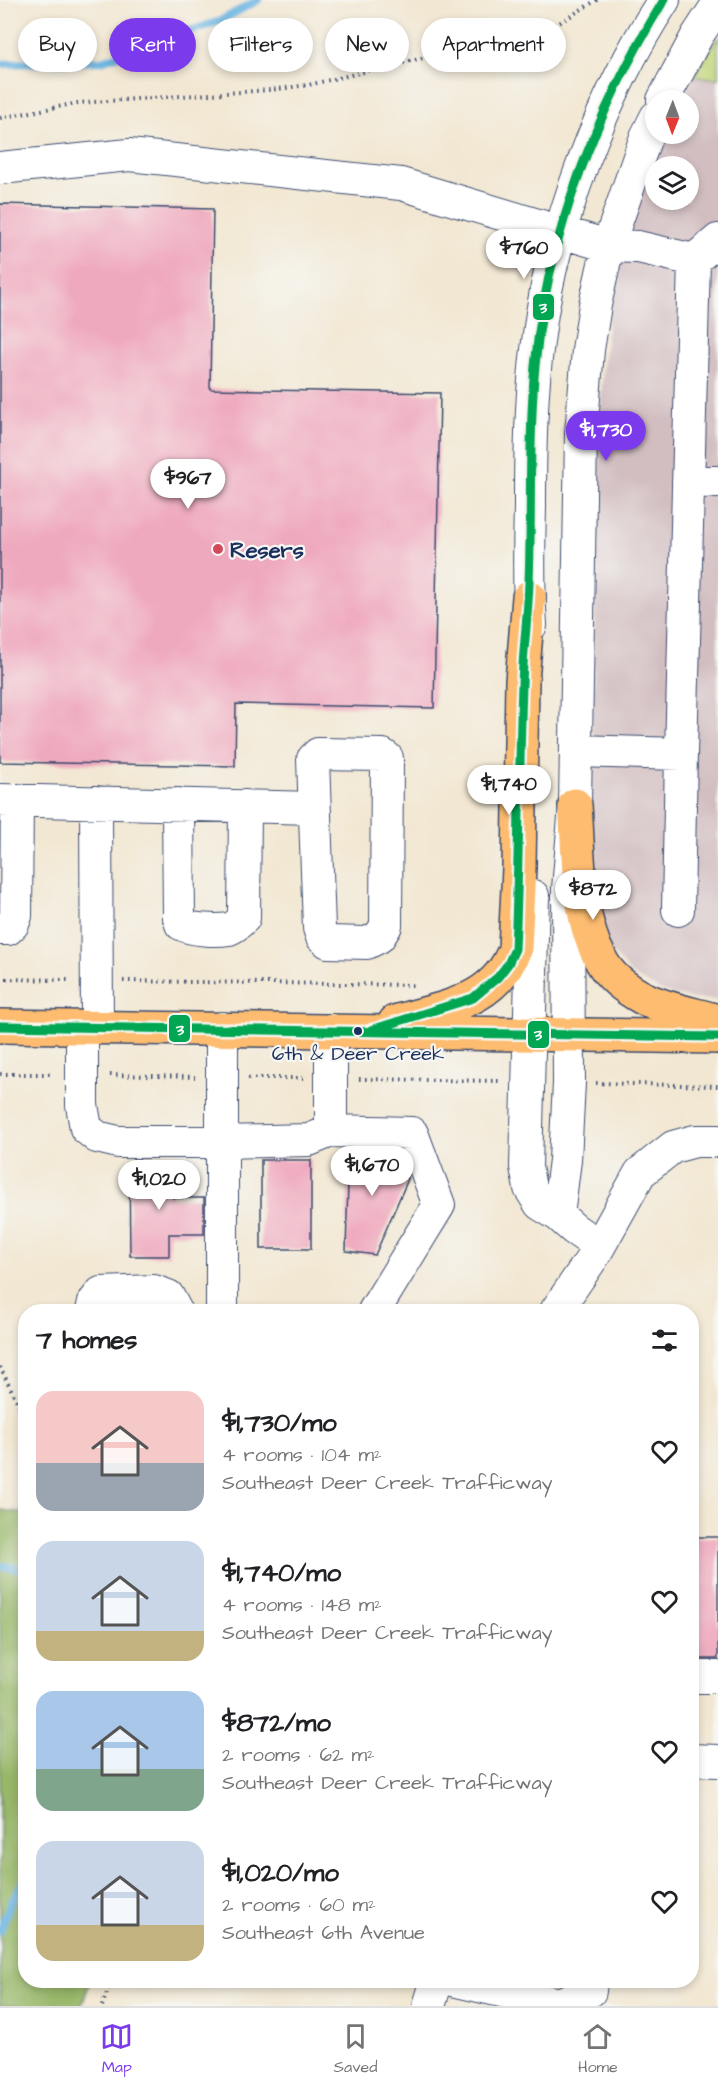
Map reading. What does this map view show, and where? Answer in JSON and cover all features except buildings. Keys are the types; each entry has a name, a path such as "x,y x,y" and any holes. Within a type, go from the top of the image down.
{"main road":[{"path":"371,1030 473,998 487,990 511,960 516,936 522,681 529,597"},
{"path":"575,805 588,931 603,963 624,986 646,1000 718,1021"},
{"path":"0,1026 718,1037"}],"street":[{"path":"599,1246 540,1204 530,1188 526,1167 532,949 535,679 529,597 530,465 541,322 561,233 576,183 621,74 664,0"},
{"path":"668,90 718,4"},
{"path":"558,1215 565,1160 569,1083 568,889 575,805 581,434 595,305 609,246 645,140"},
{"path":"0,168 129,155 401,184 609,246 638,247 694,260"},
{"path":"694,260 718,240"},
{"path":"678,910 681,754 703,482 694,260"},
{"path":"576,751 681,754"},
{"path":"318,754 382,754 387,758 386,926 379,937 367,943 328,942 322,937 319,928 314,808 313,759 318,754"},
{"path":"0,929 8,929 16,916 8,800 314,808"},
{"path":"96,802 96,981 82,1105 86,1128 97,1137 118,1142 309,1140 331,1131 412,1133 439,1205 378,1304"},
{"path":"178,804 180,918 181,924 188,929 230,928 239,924 244,918 245,806"},
{"path":"222,1028 222,1304"},
{"path":"331,1030 331,1131"},
{"path":"561,1304 599,1246 640,1173 673,1147 695,1141 718,1141"},
{"path":"94,1304 101,1293 154,1291 168,1296 172,1304"},
{"path":"699,1677 718,1677"},
{"path":"699,1760 718,1761"},
{"path":"429,2006 435,1988"},
{"path":"488,1988 559,2004 590,1992"}],"path":[{"path":"0,118 78,103 270,90 308,85 539,31 559,23 597,0"},
{"path":"0,979 422,985"},
{"path":"0,1367 18,1403"},
{"path":"102,2006 109,1988"}],"shaded area":[{"path":"693,77 718,78 718,1000 693,999 663,992 632,975 610,950 596,917 590,825 599,432 610,306 623,245 645,176 645,210 699,210 699,156 654,156 659,144 699,144 699,90 686,90"}],"green space":[{"path":"718,37 718,78 693,77"},
{"path":"0,1510 18,1512 18,1988 88,1988 81,2006 0,2006"}],"waterway":[{"path":"0,64 101,61 220,21 258,0"},
{"path":"0,1566 18,1568"},
{"path":"0,1931 10,1904 18,1890"}],"transit line":[{"name":"3","path":"371,1030 473,998 498,977 508,964 515,949 522,685 529,582 532,420 541,318 563,222 578,176 617,86 664,0"},
{"name":"3","path":"0,1026 718,1037"}],"place":[{"name":"Resers","path":"218,549"},
{"name":"6th & Deer Creek","path":"358,1031"}]}
